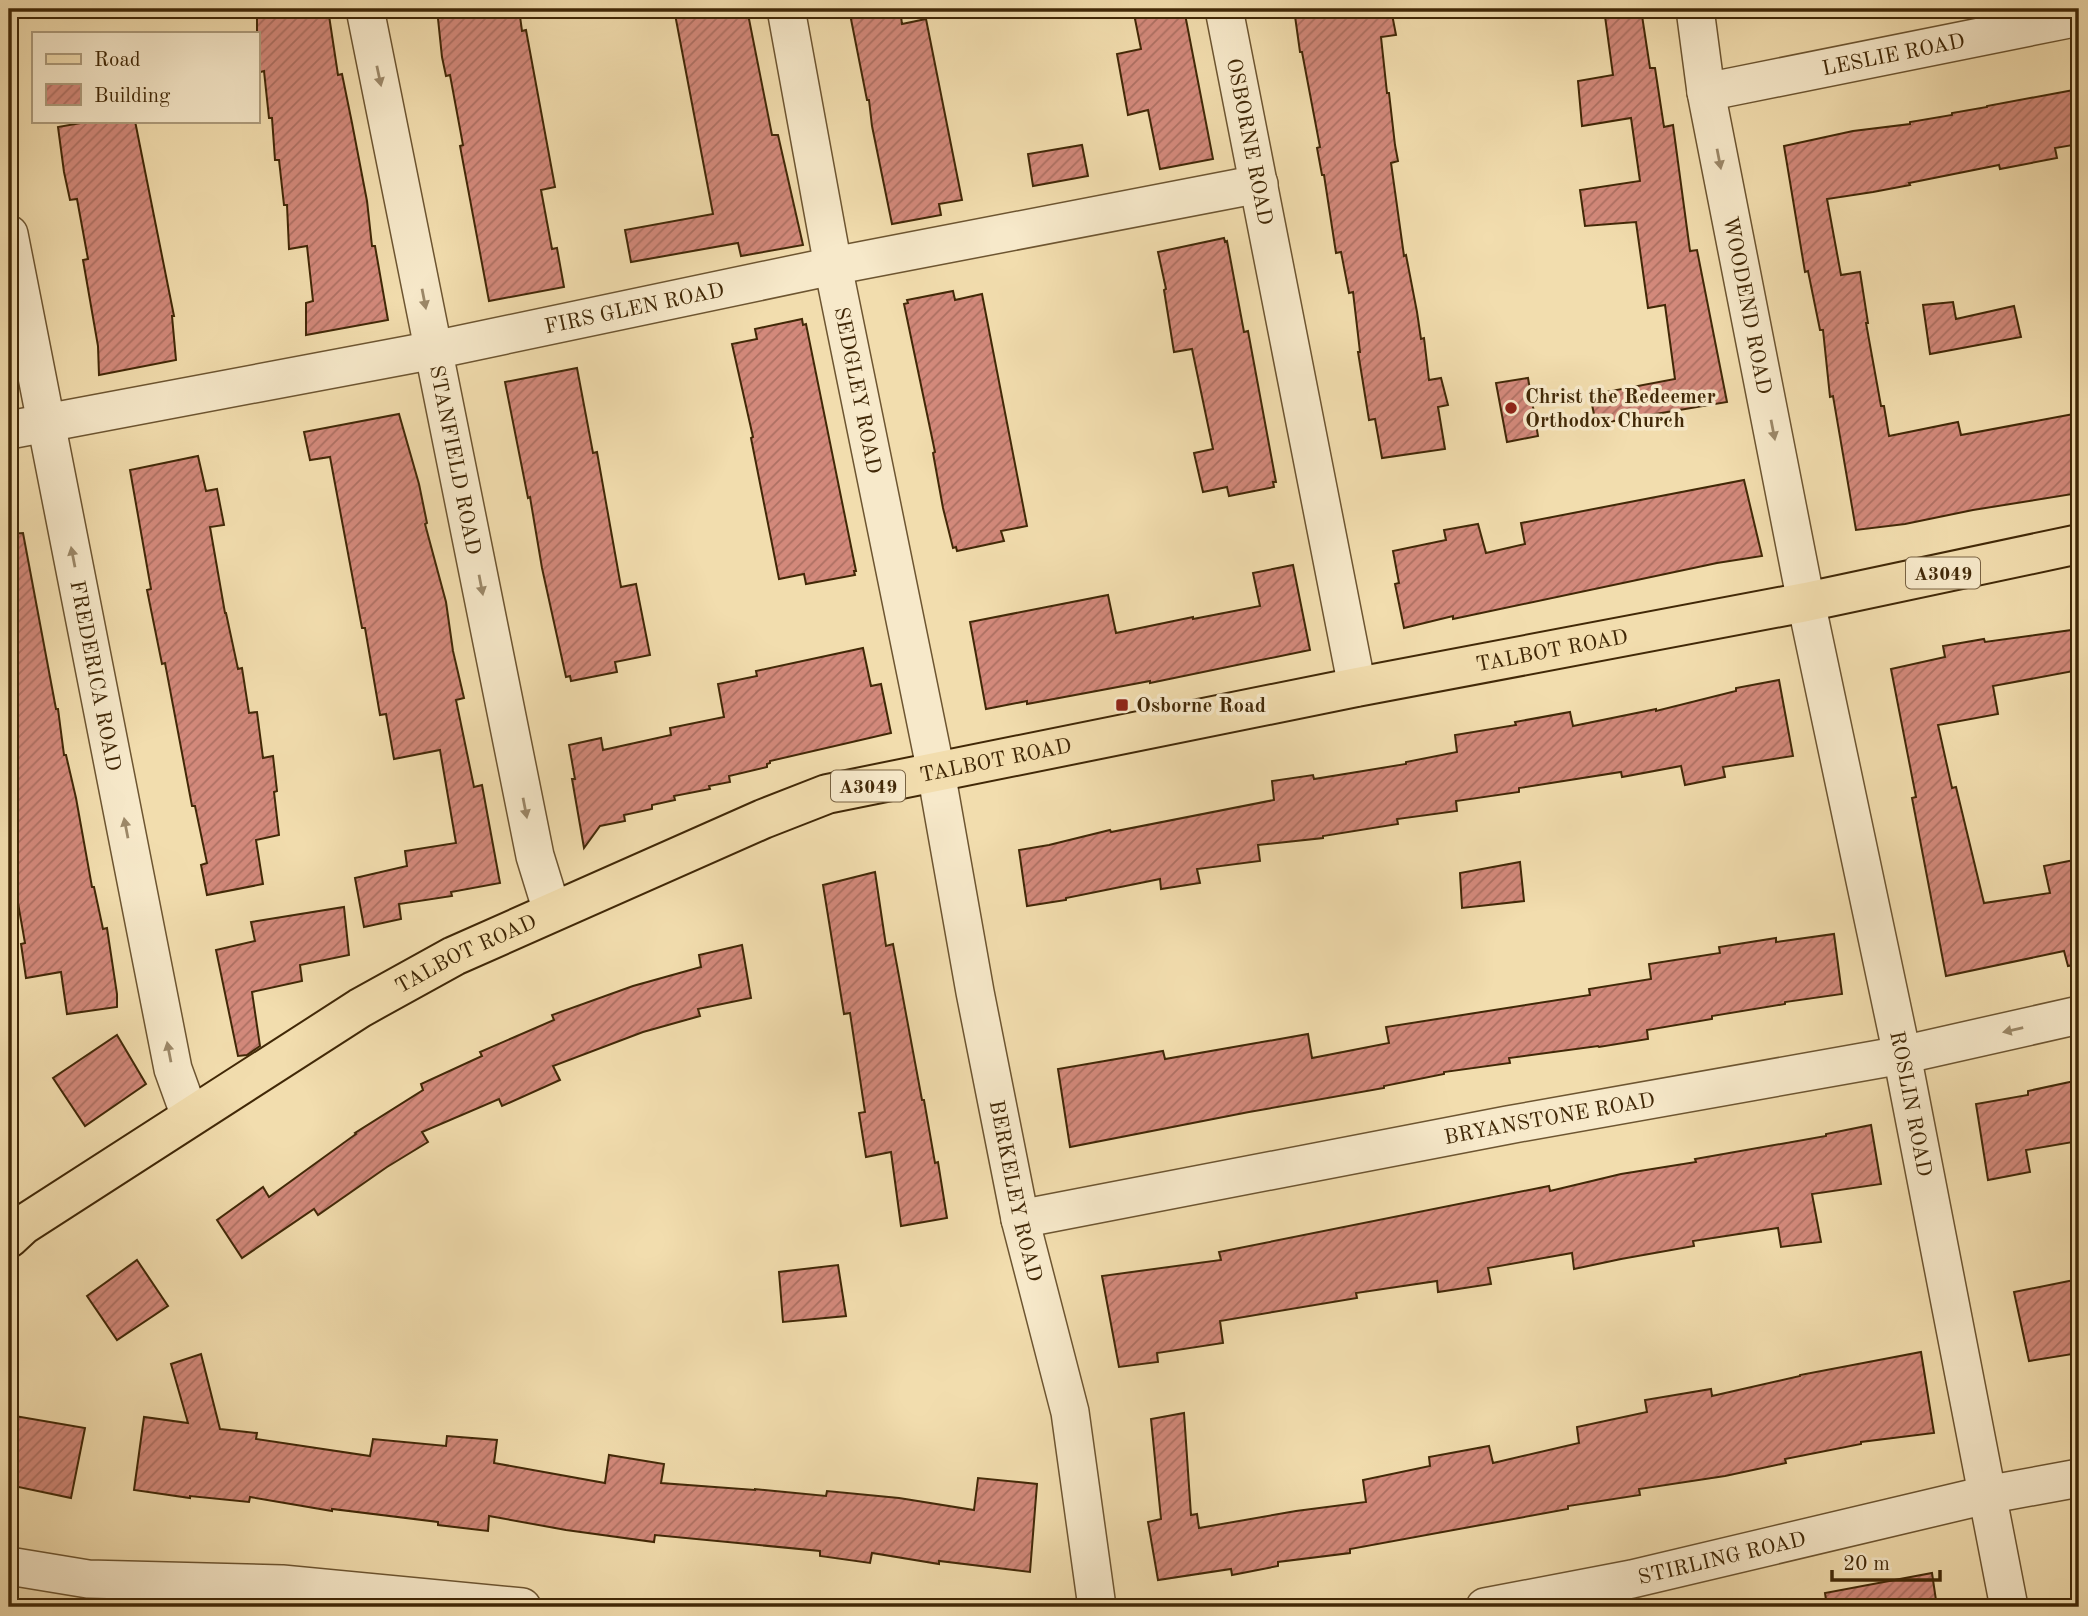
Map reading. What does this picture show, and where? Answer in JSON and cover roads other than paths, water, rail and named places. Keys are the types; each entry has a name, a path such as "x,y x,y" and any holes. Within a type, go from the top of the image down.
{"main road":[{"name":"TALBOT ROAD","path":"14,1233 190,1116 372,1001 454,956 763,818 827,794 1357,687 1806,602 2079,544"}],"street":[{"name":"STANFIELD ROAD","path":"365,9 535,856 552,911"},
{"name":"SEDGLEY ROAD","path":"786,9 833,266 936,772"},
{"name":"OSBORNE ROAD","path":"1224,9 1357,687"},
{"name":"WOODEND ROAD","path":"1695,9 1706,92 1806,602"},
{"name":"LESLIE ROAD","path":"1706,92 2079,17"},
{"name":"FIRS GLEN ROAD","path":"9,430 434,350 833,266 1259,184"},
{"name":"FREDERICA ROAD","path":"9,233 173,1069 190,1116"},
{"name":"ROSLIN ROAD","path":"1806,602 1902,1055 2009,1607"},
{"name":"BERKELEY ROAD","path":"936,772 975,992 1020,1219 1070,1412 1097,1607"},
{"name":"BRYANSTONE ROAD","path":"1020,1219 1508,1125 1902,1055 2079,1015"},
{"name":"STIRLING ROAD","path":"1485,1607 1632,1579 1986,1495 2079,1478"},
{"path":"9,1566 88,1579 282,1584 522,1607"}],"place":[{"name":"Christ the Redeemer Orthodox Church","path":"1511,408"},
{"name":"Osborne Road","path":"1122,705"}]}
